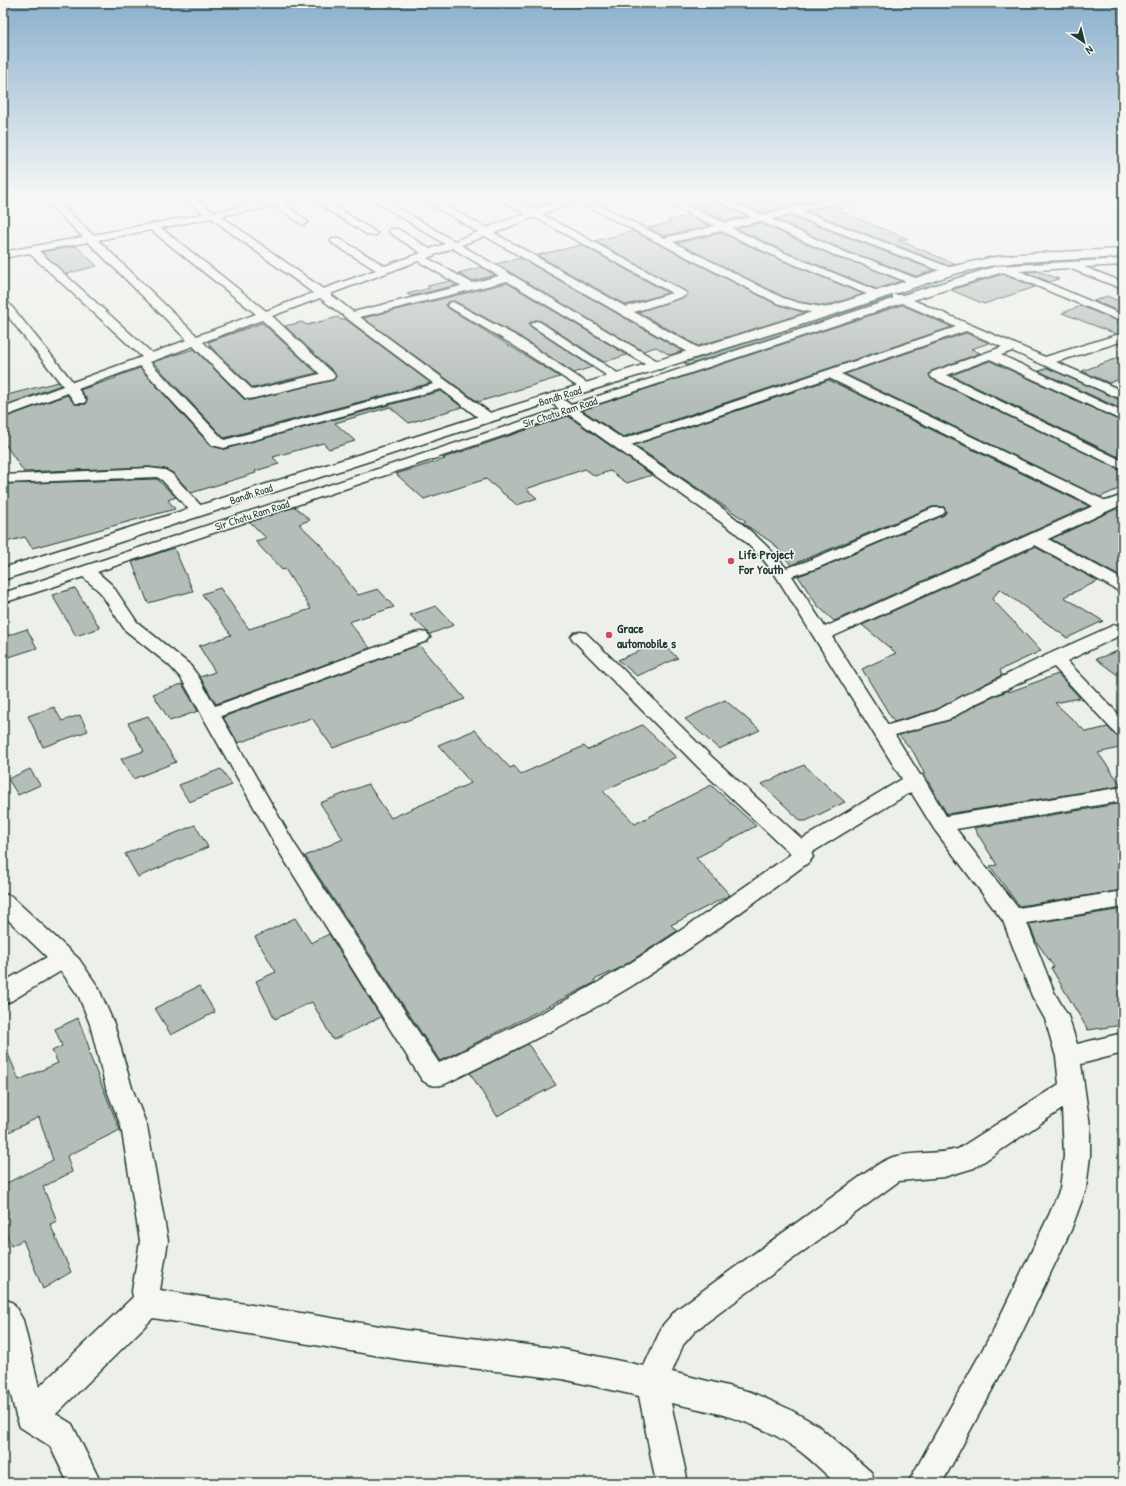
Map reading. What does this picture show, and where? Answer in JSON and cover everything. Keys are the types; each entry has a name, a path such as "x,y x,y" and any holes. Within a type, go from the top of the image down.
{"street":[{"path":"48,265 146,359 217,442 224,444 443,385"},
{"path":"117,265 194,342 251,396 329,376 264,316 201,265"},
{"path":"282,265 488,418"},
{"path":"376,265 384,270"},
{"path":"3,413 396,265"},
{"path":"440,265 471,286"},
{"path":"489,265 657,366"},
{"path":"545,265 698,353"},
{"path":"625,311 681,294 628,265"},
{"path":"711,265 779,300 797,306 830,311"},
{"path":"808,265 882,294 902,299 1123,396"},
{"path":"875,265 916,282"},
{"path":"935,265 950,271"},
{"name":"Bandh Road","path":"3,574 488,418 830,311 950,271 974,265"},
{"name":"Sir Chotu Ram Road","path":"3,598 902,299 1001,268 1044,265"},
{"path":"1069,265 1123,286"},
{"path":"1001,268 1123,319"},
{"path":"350,316 510,277"},
{"path":"3,303 80,400"},
{"path":"454,305 514,340 587,387"},
{"path":"536,324 619,378"},
{"path":"621,444 967,327"},
{"path":"1046,361 1123,337"},
{"path":"1012,347 936,376 1123,466"},
{"path":"990,355 1123,416"},
{"path":"829,373 1105,506"},
{"path":"1105,388 1123,382"},
{"path":"552,398 621,444 740,529 768,555 783,574 915,780 941,824 1013,917 1044,996 1056,1016 1064,1037 1068,1057 1076,1126 1077,1156 1073,1189 1060,1221 1004,1339 924,1483"},
{"path":"3,479 128,472 160,473 174,483 198,511"},
{"path":"822,635 1123,499"},
{"path":"783,574 811,565 938,511"},
{"path":"148,528 161,545"},
{"path":"1036,539 1123,587"},
{"path":"84,571 100,581 131,626 184,669 294,858 431,1072 436,1076 562,1014 669,951 802,857 800,850 706,763 580,637"},
{"path":"884,732 943,715 971,699 1055,658 1120,629"},
{"path":"210,714 421,637"},
{"path":"1055,658 1123,730"},
{"path":"800,850 915,780"},
{"path":"941,824 1123,794"},
{"path":"1013,917 1123,899"},
{"path":"3,902 63,959 81,979 90,994 102,1024 119,1088 134,1126 154,1241 146,1291 150,1301 155,1304 404,1345 562,1364 730,1401 751,1407 806,1436 860,1483"},
{"path":"3,994 63,959"},
{"path":"1068,1057 1123,1043"},
{"path":"672,1483 652,1383 673,1335 686,1320 872,1183 893,1170 944,1165 965,1159 1072,1089"},
{"path":"31,1416 150,1301"},
{"path":"3,1314 8,1320 31,1416 61,1435 85,1483"}],"building":[{"path":"57,265 97,266 66,274"},
{"path":"498,265 534,265 682,351 670,355 656,347 643,351"},
{"path":"555,265 618,265 668,293 626,305"},
{"path":"639,265 700,265 774,303 805,313 698,346 638,312 685,297 688,293"},
{"path":"721,265 793,265 863,294 826,306 799,302 784,297"},
{"path":"819,265 863,265 901,281 877,289"},
{"path":"888,265 922,265 934,270 917,276"},
{"path":"481,267 495,275 472,281 458,273"},
{"path":"1038,271 1059,279 1050,282 1025,272"},
{"path":"1003,274 1035,287 984,304 951,290"},
{"path":"450,281 457,285 411,296 407,294 430,288 427,286"},
{"path":"507,283 627,355 604,362 541,321 535,320 529,323 531,327 592,367 574,373 519,336 454,301 449,302 446,305 448,308 560,377 478,402 363,318"},
{"path":"1107,296 1123,303 1123,313 1094,301"},
{"path":"892,297 688,365 684,363"},
{"path":"902,305 952,327 623,437 582,410"},
{"path":"1081,306 1123,323 1123,332 1116,334 1062,313"},
{"path":"338,317 341,320 345,319 431,383 224,438 153,362 194,349 244,399 250,400 333,380 336,377 334,372 285,326 302,322 307,325"},
{"path":"262,323 317,373 253,388 209,345 208,342"},
{"path":"966,333 989,343 971,349 980,353 932,371 929,374 931,379 1123,471 1123,487 1100,497 845,374"},
{"path":"1123,356 1123,378 1109,383 1082,371"},
{"path":"990,361 1123,422 1123,459 951,375"},
{"path":"140,368 211,446 224,449 441,391 462,407 409,423 390,407 335,423 355,441 329,449 323,443 273,457 279,464 255,471 256,473 191,493 173,473 165,469 149,467 24,472 3,441 3,418 67,395 75,404 86,404 87,399 80,390"},
{"path":"1047,368 1123,401 1123,410 1039,371"},
{"path":"829,380 1089,506 834,621 817,605 798,576 818,569 944,515 946,512 944,507 932,507 791,565 774,544 743,523 746,521 634,445"},
{"path":"58,382 61,385 3,406 3,396"},
{"path":"568,416 652,475 627,483 610,471 595,476 585,469 526,489 537,498 517,505 486,479 424,499 396,474 445,459 443,458"},
{"path":"157,479 176,497 168,500 175,509 32,548 25,537 3,543 3,484"},
{"path":"295,507 310,520 299,524 319,543 358,595 378,589 394,607 349,622 370,648 216,704 200,677 215,672 199,646 231,635 202,594 220,588 249,629 311,609 285,569 282,570 255,541 266,538 250,522"},
{"path":"1116,509 1123,512 1123,578 1051,539"},
{"path":"1035,547 1098,581 1064,597 1103,621 1067,638 1000,589 992,599 1041,651 1000,670 1002,675 935,710 894,722 862,669 896,653 862,625"},
{"path":"174,548 193,591 148,603 132,562"},
{"path":"75,588 100,628 76,636 52,595"},
{"path":"436,606 454,625 430,634 410,615"},
{"path":"27,629 37,648 3,659 3,637"},
{"path":"660,642 678,658 637,676 618,660"},
{"path":"419,645 465,699 333,748 312,718 238,743 223,717"},
{"path":"1123,649 1123,679 1096,659"},
{"path":"1058,674 1080,698 1055,703 1086,732 1108,727 1115,735 1123,739 1123,747 1098,753 1122,786 947,814 914,753 899,735 950,720 978,704 1009,690 1009,692"},
{"path":"182,684 198,711 170,721 153,694"},
{"path":"725,700 760,730 719,749 685,719"},
{"path":"54,707 62,721 80,715 88,731 43,747 28,716"},
{"path":"148,716 176,762 133,779 121,759 144,751 128,723"},
{"path":"642,725 676,757 603,791 635,824 711,785 756,826 696,858 730,895 671,925 677,931 620,968 594,980 595,982 592,984 440,1061 305,856 343,839 320,803 368,784 391,818 471,783 438,745 475,730 510,768 514,766 521,774 584,746 588,750"},
{"path":"804,765 845,802 806,821 801,821 762,784"},
{"path":"30,769 40,785 18,795 8,779"},
{"path":"221,769 232,785 189,802 179,785"},
{"path":"1123,803 1123,890 1019,906 990,866 997,865 974,828"},
{"path":"195,825 208,847 138,877 125,854"},
{"path":"1123,909 1123,1025 1088,1030 1051,968 1054,967 1036,941 1029,924"},
{"path":"295,918 311,943 329,934 381,1017 333,1040 312,1002 275,1019 256,981 276,972 255,937"},
{"path":"199,986 215,1012 171,1035 155,1008"},
{"path":"78,1018 90,1050 88,1051 120,1130 67,1156 72,1172 43,1187 57,1221 50,1224 71,1272 43,1289 23,1240 11,1246 3,1225 3,1185 53,1160 39,1117 3,1135 3,1042 19,1080 58,1063 52,1051 62,1046 55,1029"},
{"path":"528,1044 556,1085 497,1116 470,1073"}],"place":[{"name":"Life Project For Youth","path":"731,561"},
{"name":"Grace automobile s","path":"609,635"}]}
